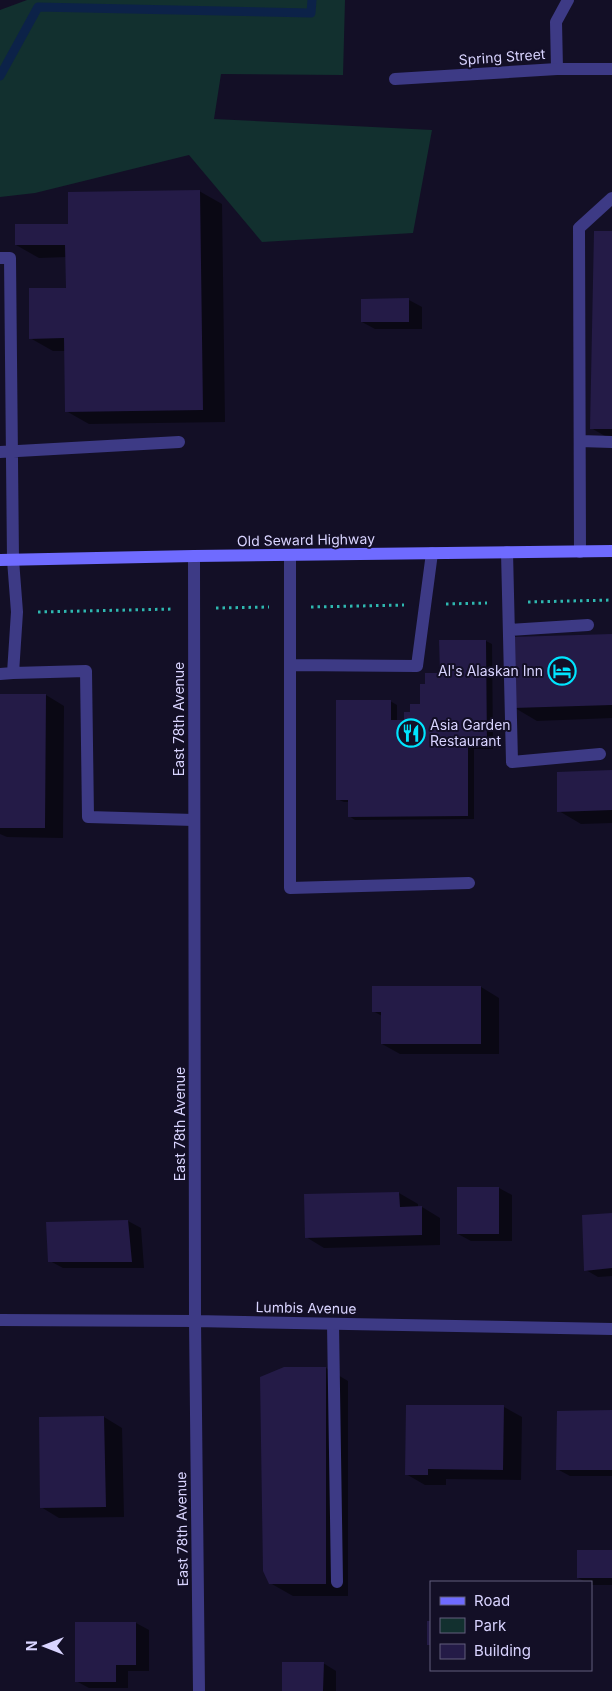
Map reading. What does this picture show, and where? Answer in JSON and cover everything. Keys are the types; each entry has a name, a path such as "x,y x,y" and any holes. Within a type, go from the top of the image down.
{"main road":[{"name":"Old Seward Highway","path":"0,560 612,551"}],"street":[{"path":"557,69 556,22 568,0"},
{"name":"Spring Street","path":"395,79 557,69 612,69"},
{"path":"580,552 579,228 612,198"},
{"path":"0,258 10,258 6,452 17,612 6,674 86,671 88,817 194,820"},
{"path":"6,452 179,442"},
{"path":"580,442 612,442"},
{"path":"507,552 512,762 600,754"},
{"path":"290,665 417,666 432,553"},
{"path":"290,555 290,888 469,883"},
{"name":"East 78th Avenue","path":"194,556 195,1322 199,1691"},
{"path":"509,630 588,626"},
{"name":"Lumbis Avenue","path":"0,1320 612,1329"},
{"path":"333,1324 337,1582"}],"green space":[{"path":"27,0 345,0 343,75 221,74 214,119 432,130 413,233 262,242 189,155 35,193 0,197 0,10"}],"building":[{"path":"200,190 203,410 65,412 64,338 29,339 29,288 66,288 65,245 15,245 15,224 68,224 68,192"},
{"path":"594,231 612,231 612,429 590,429"},
{"path":"409,298 409,322 361,322 361,299"},
{"name":"Al's Alaskan Inn","path":"612,634 612,705 513,708 511,637"},
{"name":"Asia Garden Restaurant","path":"439,640 486,640 487,746 468,746 468,816 348,817 348,800 336,800 336,700 391,700 391,720 404,720 404,712 410,712 410,704 420,704 420,684 425,684 425,673 440,673"},
{"path":"0,694 46,694 45,828 0,828"},
{"path":"612,770 612,810 557,812 557,772"},
{"path":"372,986 481,986 481,1044 381,1044 381,1012 372,1012"},
{"path":"457,1187 499,1187 499,1234 457,1234"},
{"path":"399,1192 400,1207 422,1206 422,1235 305,1238 304,1194"},
{"path":"612,1213 612,1268 584,1271 582,1215"},
{"path":"128,1220 132,1262 48,1262 46,1222"},
{"path":"284,1367 326,1367 326,1584 269,1584 263,1571 260,1377"},
{"path":"406,1405 504,1405 503,1470 428,1469 428,1475 405,1475"},
{"path":"612,1410 612,1470 556,1470 557,1411"},
{"path":"104,1416 106,1507 40,1508 39,1417"},
{"path":"577,1550 612,1550 612,1578 577,1578"},
{"path":"427,1621 430,1621 430,1645 427,1645"},
{"path":"75,1622 136,1622 136,1665 116,1665 116,1682 75,1682"},
{"path":"282,1662 324,1662 323,1691 282,1691"}],"waterway":[{"path":"0,76 38,7 311,13 312,0"}],"place":[{"name":"Al's Alaskan Inn","path":"562,671"},
{"name":"Asia Garden Restaurant","path":"411,733"}]}
